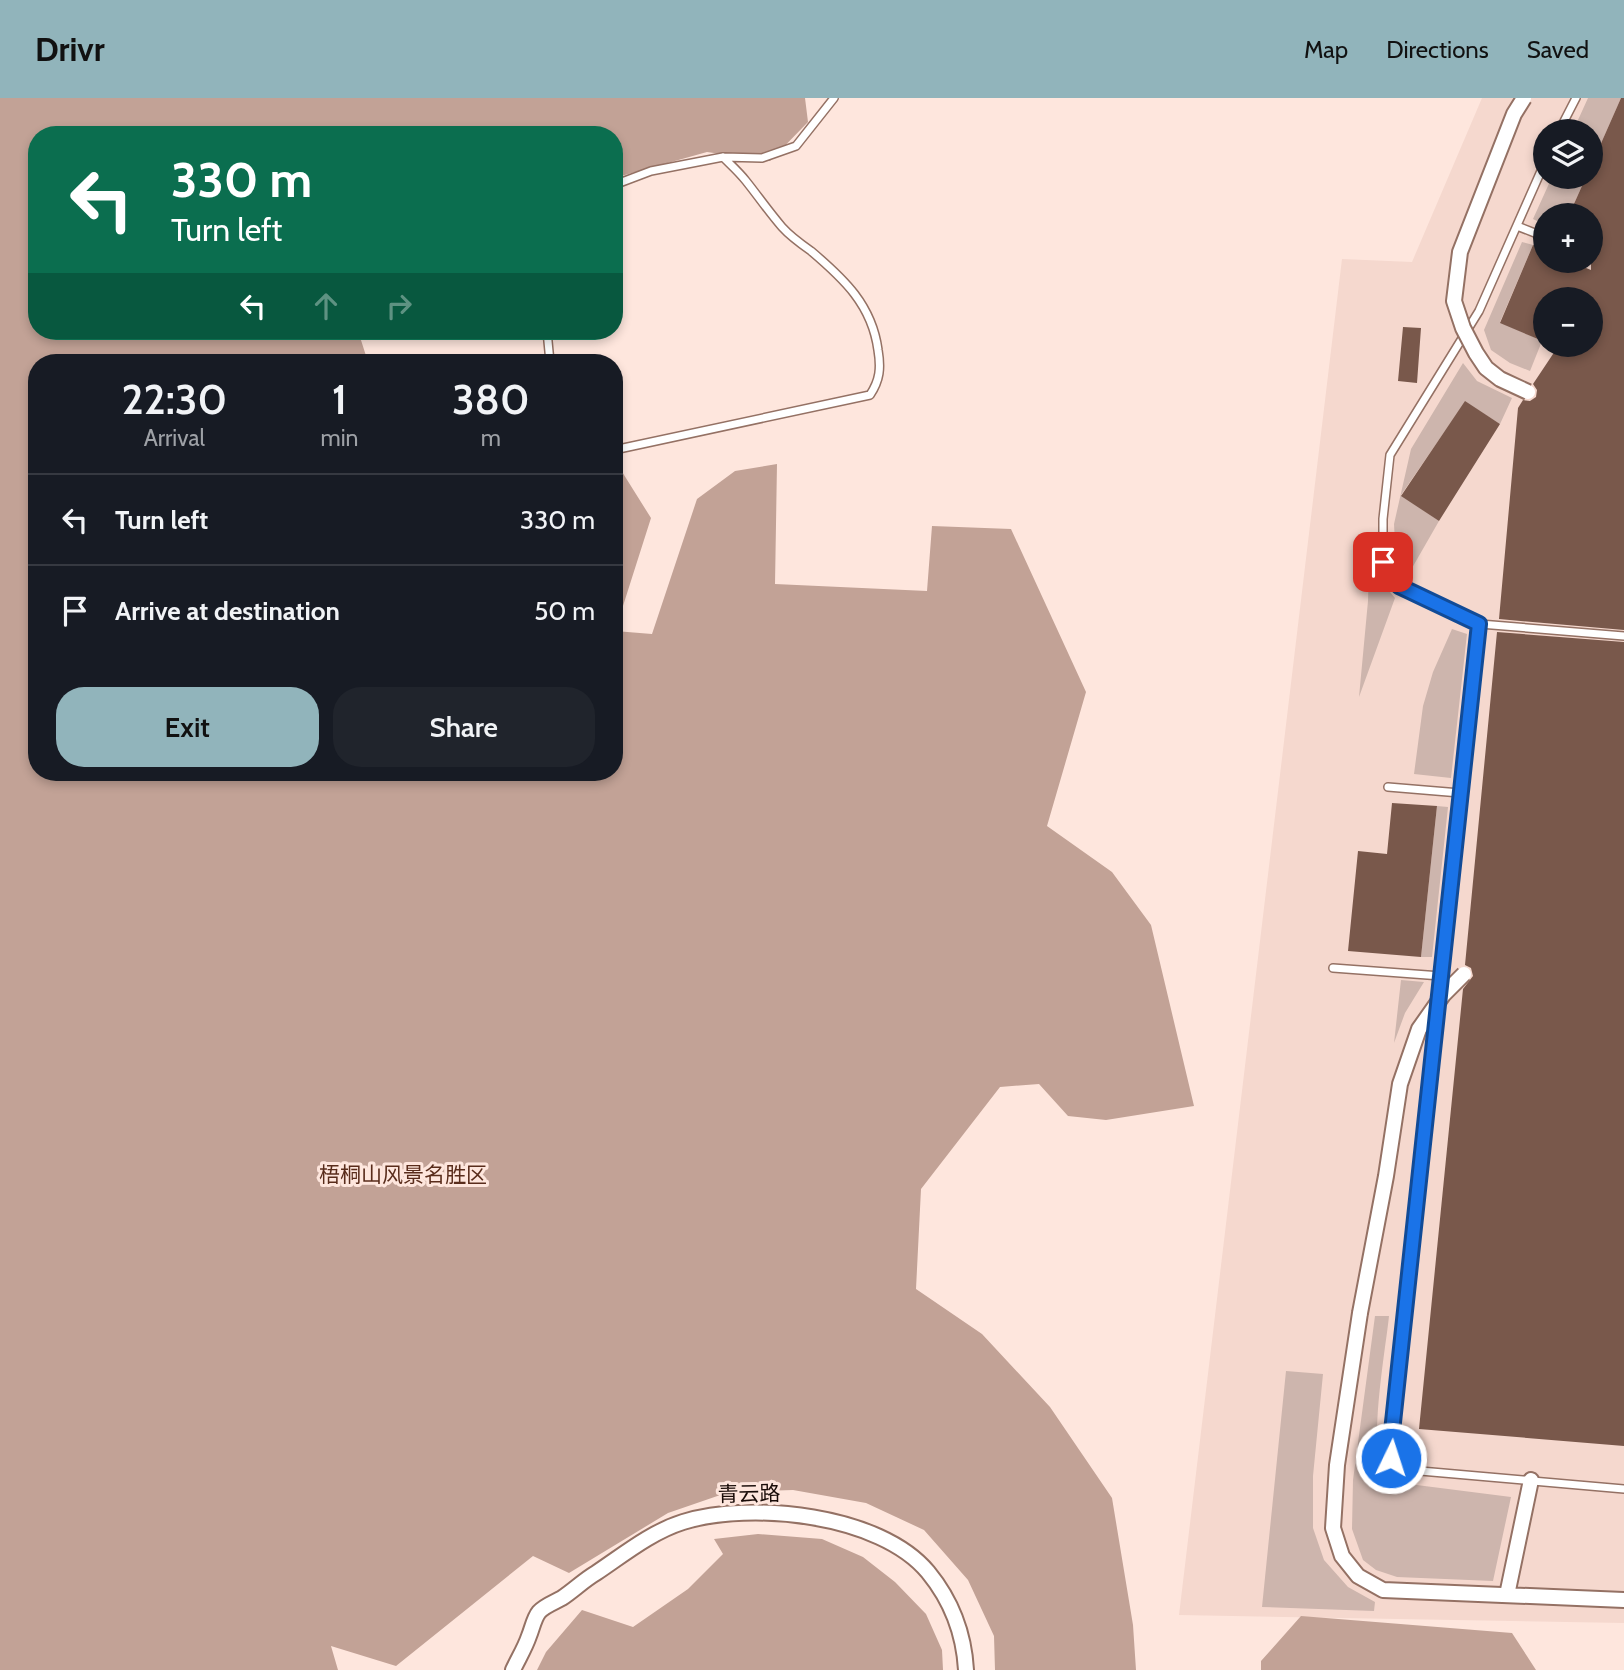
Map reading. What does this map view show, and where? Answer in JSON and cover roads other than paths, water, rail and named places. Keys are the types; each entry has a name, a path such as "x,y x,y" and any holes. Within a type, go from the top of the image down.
{"street":[{"path":"1524,98 1514,114 1460,252 1454,301 1463,328 1486,368 1500,379 1528,392"},
{"path":"1464,974 1443,995 1419,1029 1400,1084 1360,1313 1337,1465 1334,1528 1342,1556 1358,1576 1383,1590 1624,1600"},
{"path":"1507,1595 1531,1480"},
{"name":"青云路","path":"513,1670 539,1611 562,1598 582,1581 657,1533 681,1522 740,1512 816,1518 859,1530 903,1550 927,1571 947,1599 959,1629 966,1670"}],"lane":[{"path":"623,182 651,171 723,158 762,158 796,146 834,98"},
{"path":"1565,119 1576,98"},
{"path":"623,448 870,395 878,384 880,361 876,333 855,293 831,268 784,230 744,179 723,158"},
{"path":"1533,189 1479,311 1390,455 1383,519 1383,562 1399,586 1479,624 1624,636"},
{"path":"1517,226 1533,232"},
{"path":"1479,624 1391,1458 1409,1469 1624,1489"},
{"path":"1388,788 1460,793"},
{"path":"1333,968 1441,976"}],"park label":[{"name":"梧桐山风景名胜区","path":"403,1175"}]}
